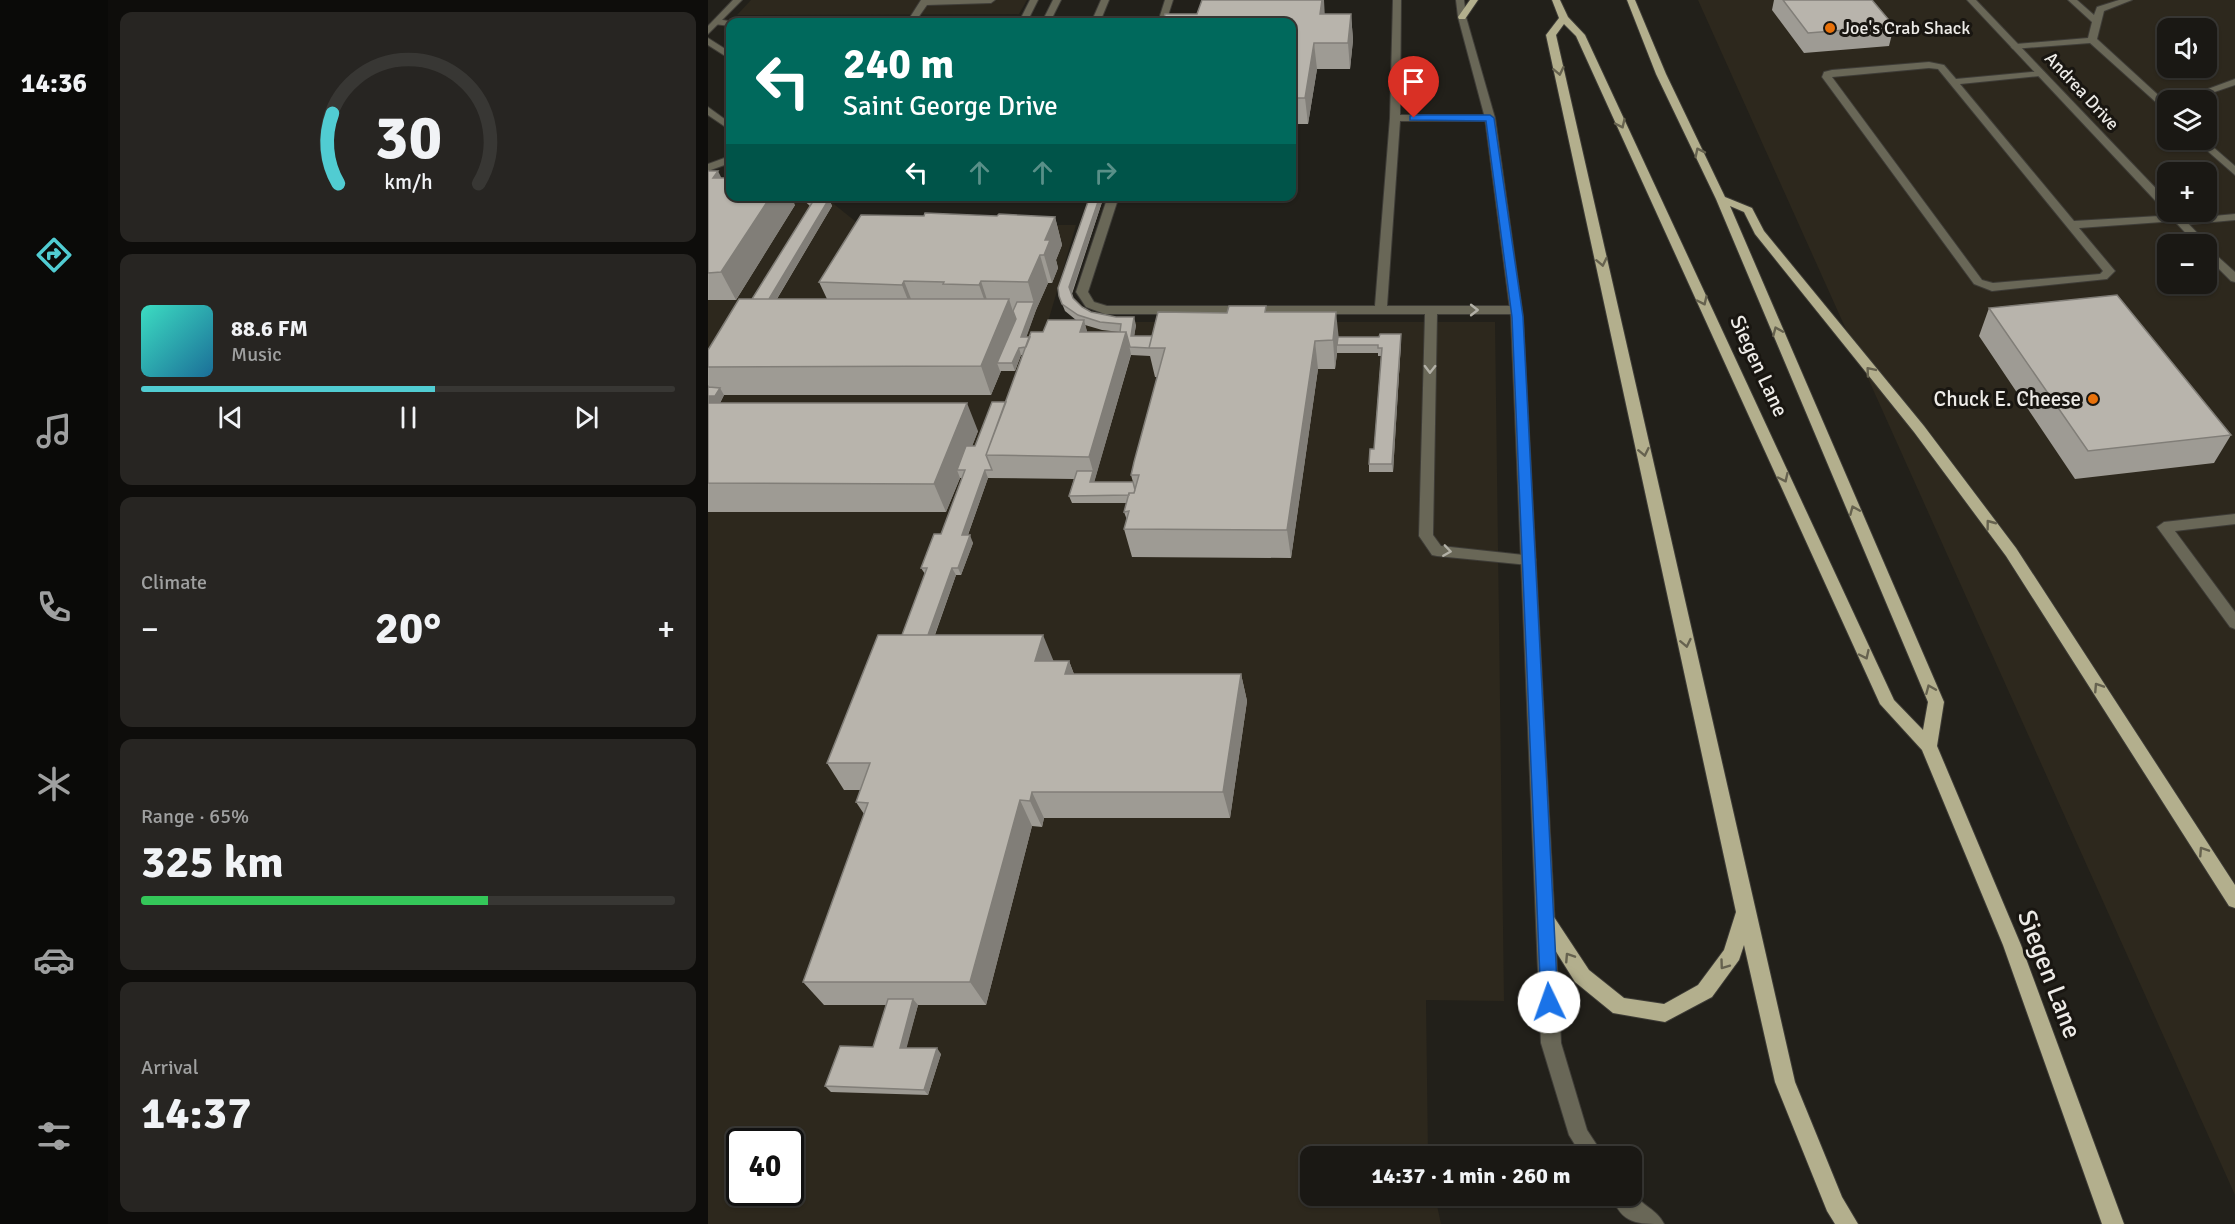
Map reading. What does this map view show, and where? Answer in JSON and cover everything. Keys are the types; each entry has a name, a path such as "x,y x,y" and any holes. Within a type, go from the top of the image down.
{"main road":[{"path":"1462,17 1474,0"},
{"name":"Siegen Lane","path":"1630,0 1661,74 1721,199 1936,702 1929,746"},
{"path":"1558,5 1551,35 1785,1082 1834,1204 1847,1224"},
{"name":"Siegen Lane","path":"1558,5 1580,35 1888,704 1929,746 2012,945 2113,1224"},
{"path":"1721,199 1748,210 1759,232 1919,429 2011,552 2235,900"},
{"path":"1546,920 1582,976 1620,1007 1665,1013 1706,991 1732,954 1745,911"}],"street":[{"path":"708,32 738,0"},
{"path":"913,18 924,1 991,0"},
{"path":"1025,18 1034,0"},
{"path":"1048,18 1057,0"},
{"path":"1097,18 1105,0"},
{"path":"1163,18 1169,0"},
{"path":"1382,310 1395,118 1397,0"},
{"path":"1460,0 1462,17 1490,118 1516,310 1551,1043 1579,1135 1587,1146"},
{"name":"Andrea Drive","path":"1971,0 2157,196"},
{"path":"2072,0 2097,22"},
{"path":"2092,40 2100,9 2128,0"},
{"path":"717,22 726,23"},
{"path":"2016,47 2092,40 2157,99"},
{"path":"708,41 726,53"},
{"path":"1929,65 1941,68 1953,82 2109,271 2107,275 1992,287 1978,282 1827,74 1929,65"},
{"path":"1953,82 2040,73"},
{"path":"2212,90 2235,82"},
{"path":"708,110 726,124"},
{"path":"1395,118 1490,118"},
{"path":"2211,150 2235,172"},
{"path":"708,168 726,161"},
{"path":"1112,201 1082,292 1090,304 1097,307 1116,310 1516,310"},
{"path":"2217,217 2235,217"},
{"path":"2071,225 2157,219"},
{"path":"2182,222 2193,234"},
{"path":"2217,260 2235,279"},
{"path":"1431,310 1426,536 1437,551 1528,560"},
{"path":"2235,519 2164,527 2235,623"},
{"path":"2219,601 2235,599"},
{"path":"1629,1206 1653,1224"}],"shaded area":[{"path":"751,0 1027,0 1019,14 737,15"},
{"path":"1698,0 2235,0 2235,1195"},
{"path":"708,191 726,195 726,201 830,201 860,225 1076,225 1048,322 1495,322 1504,1001 1426,1000 1428,1146 1300,1146 1300,1206 1437,1206 1441,1224 708,1224"}],"building":[{"path":"1202,0 1322,0 1320,14 1351,14 1348,43 1314,43 1305,98 1296,98 1296,18 1164,18 1165,14 1197,14"},
{"path":"1783,0 1872,0 1894,26 1808,33"},
{"path":"708,171 718,171 713,178 726,178 726,201 768,201 721,272 708,273"},
{"path":"810,201 828,201 769,299 752,299 812,203"},
{"path":"1088,201 1098,201 1069,287 1073,298 1091,312 1116,317 1134,317 1131,336 1152,336 1149,348 1130,347 1126,332 1120,332 1121,324 1100,322 1078,315 1062,304 1058,288"},
{"path":"925,213 1055,217 1045,240 1050,240 1044,255 1040,255 1028,282 981,281 979,285 904,281 902,285 819,282 861,215 924,216"},
{"name":"Chuck E. Cheese","path":"2117,295 2231,435 2088,451 1989,308"},
{"path":"739,299 1009,299 981,366 708,367 708,350"},
{"path":"1017,302 1034,302 1021,337 1030,337 1026,347 1019,348 1012,363 997,363 1016,319 1013,311"},
{"path":"1229,306 1266,306 1265,312 1336,312 1333,340 1315,341 1287,530 1124,529 1129,511 1124,512 1129,493 1134,493 1139,475 1131,475 1165,348 1149,348 1158,312 1227,313"},
{"path":"1048,320 1084,320 1080,332 1126,332 1089,457 986,455 1031,332 1043,332"},
{"path":"1380,334 1401,334 1392,464 1369,464 1370,449 1374,449 1382,348 1378,348 1378,345 1337,345 1338,337 1379,337"},
{"path":"708,386 720,388 715,396 709,396 708,399"},
{"path":"992,402 1006,402 986,455 992,470 985,470 962,535 970,535 958,568 952,568 928,635 902,635 927,568 921,568 934,534 941,534 965,470 957,470 966,446 975,446"},
{"path":"708,403 967,403 934,484 708,483"},
{"path":"1077,471 1093,471 1090,482 1133,482 1134,493 1069,496"},
{"path":"878,635 1043,635 1035,661 1069,661 1065,674 1241,674 1223,792 1032,792 1030,801 1020,800 970,982 803,982 868,803 856,802 870,763 827,763"},
{"path":"888,999 913,999 900,1048 937,1048 924,1090 825,1086 840,1046 873,1047"}],"place":[{"name":"Joe's Crab Shack","path":"1830,28"},
{"name":"Chuck E. Cheese","path":"2093,399"}],"route":[{"path":"1414,118 1490,118 1517,317 1549,1002"}]}
